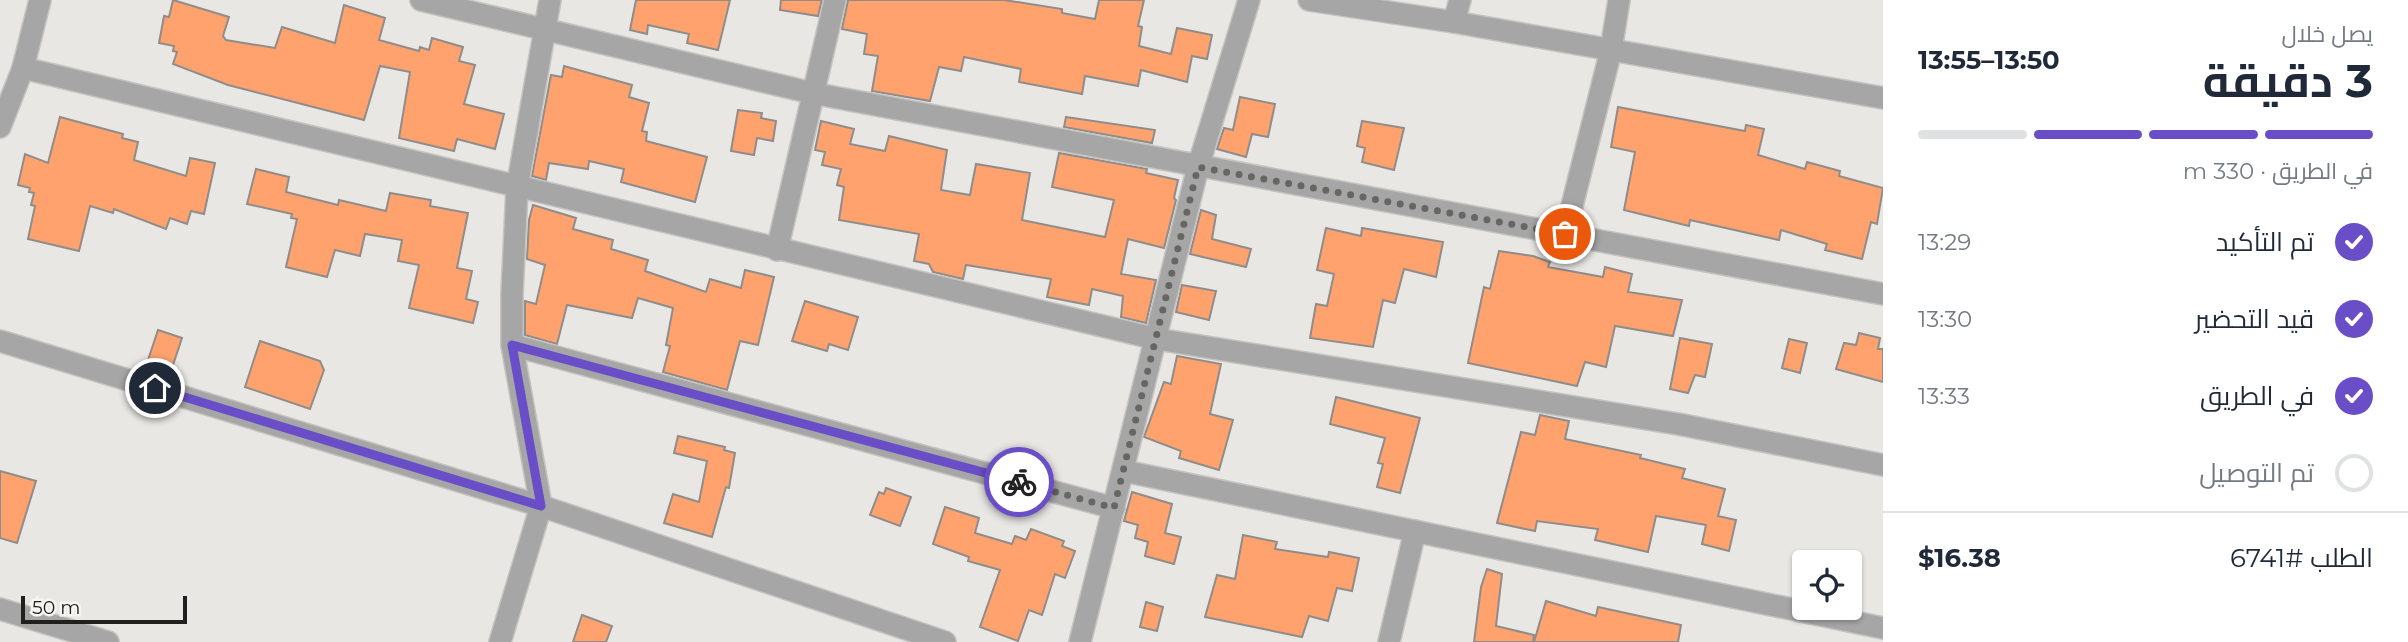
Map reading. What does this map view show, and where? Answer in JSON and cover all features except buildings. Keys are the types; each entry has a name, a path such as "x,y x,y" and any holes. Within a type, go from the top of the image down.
{"street":[{"path":"0,127 23,68 40,0"},
{"path":"421,0 812,93 1883,294"},
{"path":"500,642 541,506 512,345 517,188 550,0"},
{"path":"777,250 835,0"},
{"path":"1080,642 1198,167 1249,0"},
{"path":"1309,0 1454,22 1883,98"},
{"path":"1454,22 1460,0"},
{"path":"1565,234 1611,50 1619,0"},
{"path":"23,68 1157,339 1678,424 1883,465"},
{"path":"0,341 541,506 945,642"},
{"path":"512,345 1114,508"},
{"path":"1124,471 1883,628"},
{"path":"1389,642 1415,531"},
{"path":"0,609 108,642"}],"way so far":[{"path":"1019,482 1114,508 1198,167 1565,234"}],"route":[{"path":"155,388 541,506 512,345 1019,482"}]}
